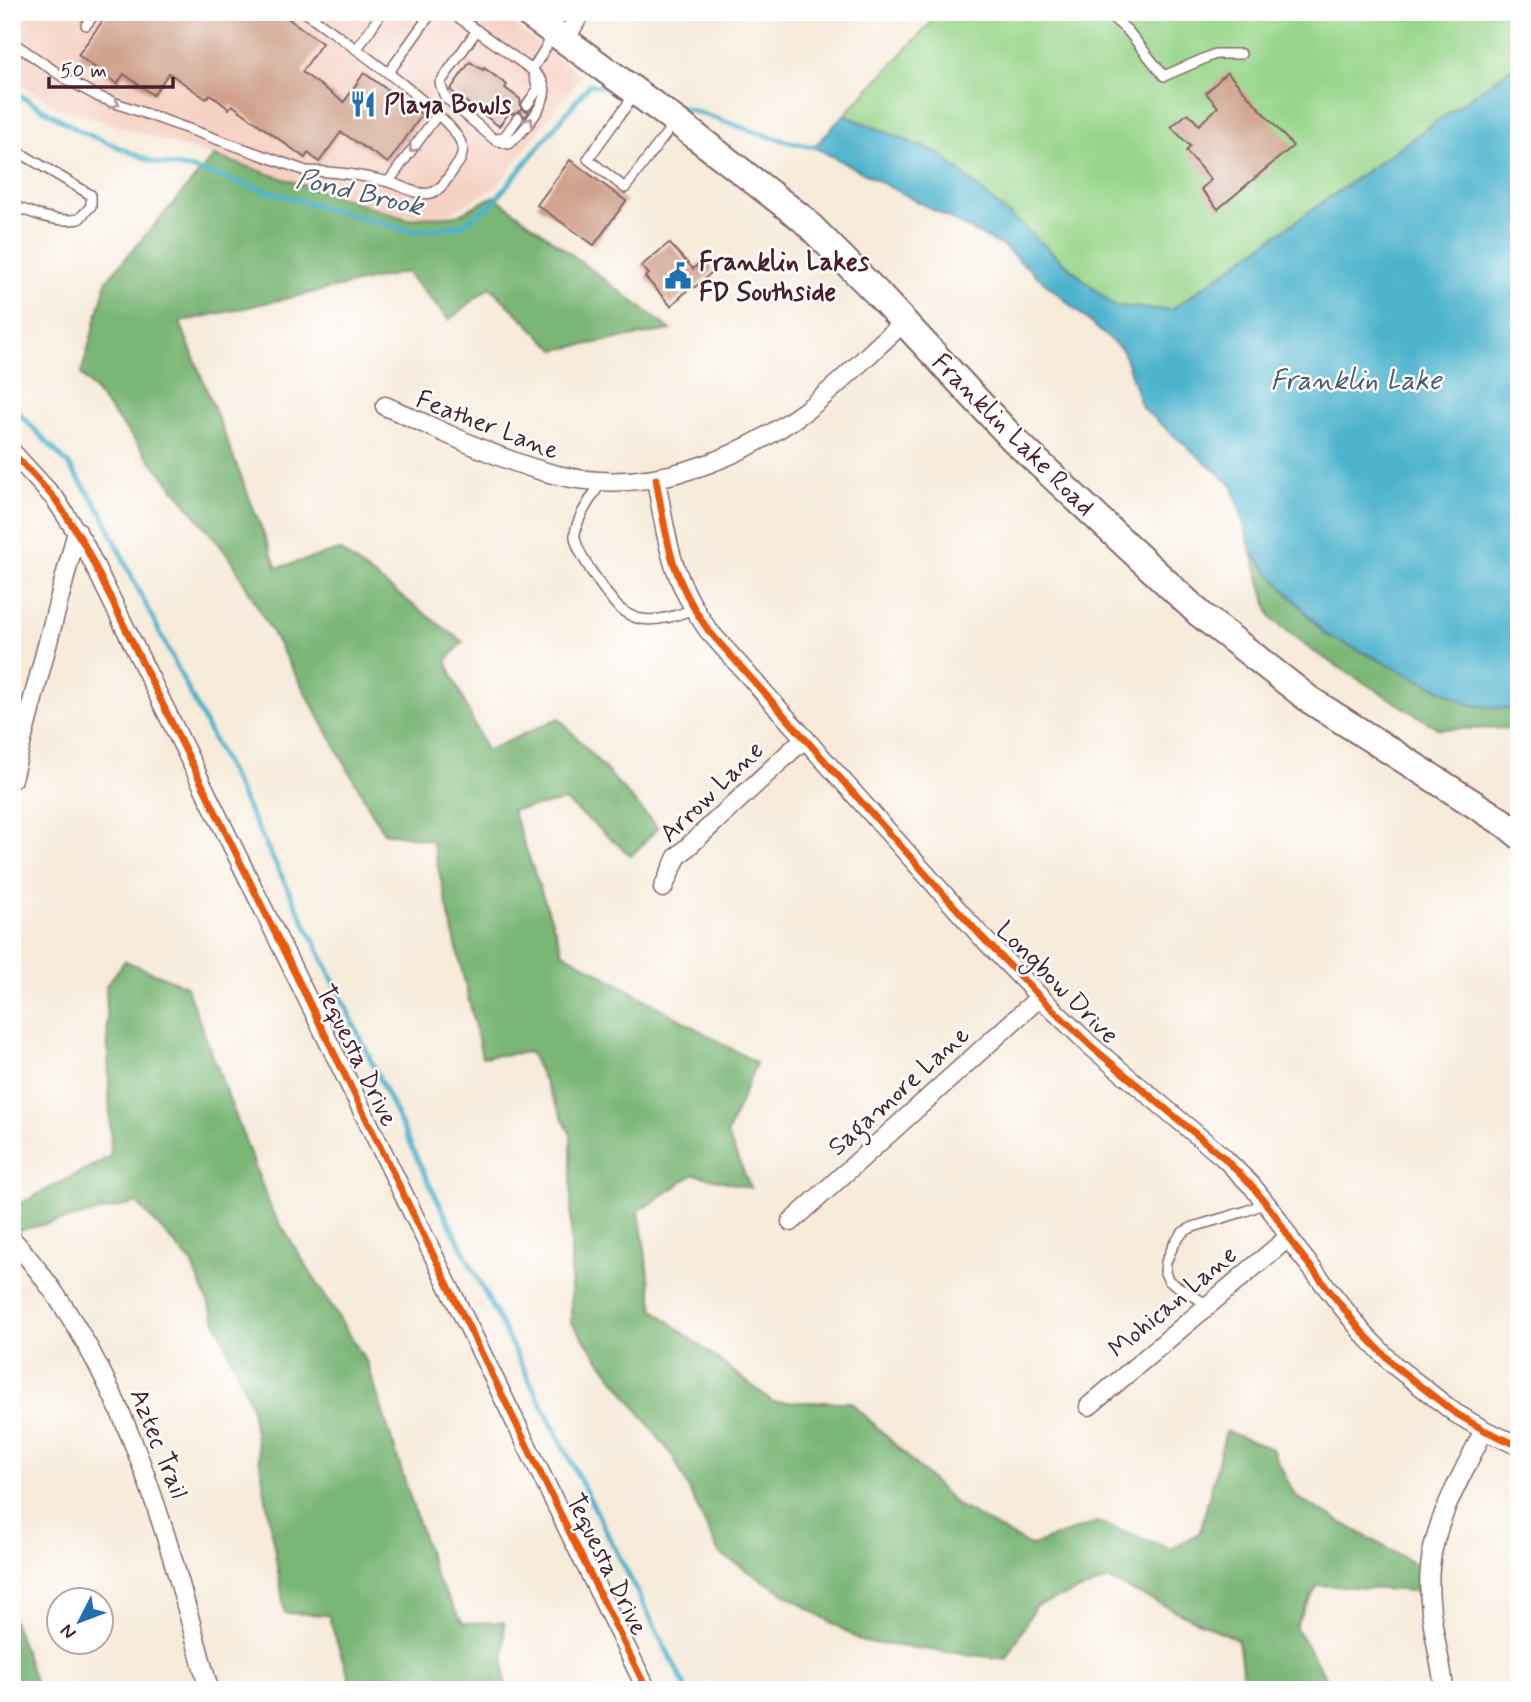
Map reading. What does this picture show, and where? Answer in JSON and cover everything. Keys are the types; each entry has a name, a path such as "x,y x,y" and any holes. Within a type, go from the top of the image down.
{"main road":[{"name":"Franklin Lake Road","path":"526,12 560,36 627,92 683,127 803,219 1013,439 1200,614 1310,700 1519,835"}],"street":[{"path":"560,36 581,12"},
{"name":"Feather Lane","path":"385,406 520,464 558,475 602,481 656,479 699,468 740,451 775,432 808,409 904,322"},
{"name":"Tequesta Drive","path":"12,453 44,486 77,531 647,1690"},
{"name":"Longbow Drive","path":"656,479 668,550 678,580 694,609 708,629 804,738 981,936 1040,997 1092,1047 1223,1157 1265,1203 1363,1333 1395,1366 1424,1391 1484,1430 1519,1446"},
{"path":"12,779 77,531"},
{"name":"Arrow Lane","path":"663,888 677,858 804,738"},
{"name":"Sagamore Lane","path":"791,1222 1040,997"},
{"name":"Mohican Lane","path":"1089,1406 1289,1237"},
{"name":"Aztec Trail","path":"12,1239 62,1302 86,1341 117,1403 164,1524 209,1690"},
{"path":"1444,1686 1430,1596 1430,1568 1440,1523 1484,1430"}],"lane":[{"path":"86,24 96,12"},
{"path":"12,41 54,71 99,97 306,171 335,172 389,181 419,193 433,192 441,187 460,162 463,149 459,138 438,114 389,72 305,12"},
{"path":"357,49 382,12"},
{"path":"389,72 432,12"},
{"path":"451,12 477,30 532,70 544,85 544,100 509,144 495,140 441,91 440,83 477,30"},
{"path":"1106,12 1128,31 1164,76 1215,54 1241,54"},
{"path":"532,70 560,36"},
{"path":"527,105 538,89 532,70"},
{"path":"627,92 618,117 588,159 625,188 658,146 683,127"},
{"path":"389,181 438,114"},
{"path":"495,140 505,136 517,118"},
{"path":"12,148 91,195 91,206 79,219 67,221 35,215 12,205"},
{"path":"602,481 575,534 577,548 619,608 639,619 653,620 694,609"},
{"path":"1208,1305 1169,1281 1165,1273 1166,1262 1174,1244 1183,1232 1193,1227 1265,1203"}],"shaded area":[{"path":"12,12 496,12 581,75 496,187 454,211 419,217 397,213 56,107 12,78"}],"green space":[{"path":"922,12 1519,12 1519,63 1171,310 1114,306 938,153 844,115 931,23"},
{"path":"214,156 407,219 458,215 494,196 671,330 555,350 490,287 449,320 406,272 180,322 277,568 339,550 463,642 446,661 486,751 559,718 658,828 631,856 566,801 512,810 563,952 756,1063 727,1135 751,1188 694,1174 639,1211 654,1310 773,1402 851,1402 956,1504 1030,1546 1097,1522 1171,1549 1200,1532 1226,1431 1272,1449 1295,1496 1427,1571 1430,1592 1318,1585 1295,1626 1333,1690 1245,1690 1238,1640 1109,1580 1035,1606 1007,1659 863,1642 719,1553 674,1458 571,1322 571,1135 530,1052 482,1057 432,841 383,832 231,559 81,374 107,280"},
{"path":"1252,553 1325,634 1472,705 1519,710 1519,728 1439,729 1311,650 1271,618"},
{"path":"125,961 186,986 272,1211 367,1363 436,1578 463,1623 504,1622 505,1690 353,1690 328,1615 285,1613 250,1403 192,1263 137,1203 12,1232 12,1208 111,1156 106,986"},
{"path":"12,1617 38,1690 12,1690"}],"water":[{"name":"Franklin Lake","path":"1519,63 1519,710 1472,705 1325,634 1252,553 1233,486 1142,408 1123,351 1004,247 814,147 844,115 938,153 1114,306 1171,310"}],"building":[{"path":"109,12 279,12 322,43 302,72 344,102 364,73 422,115 388,163 341,132 319,162 308,153 305,158 232,105 229,109 210,94 206,99 169,73 153,95 124,74 117,84 78,55"},
{"path":"470,62 483,70 484,68 507,85 505,88 520,99 521,109 529,112 525,117 519,111 512,114 510,112 499,126 450,90"},
{"path":"1227,72 1293,146 1218,209 1201,189 1211,180 1186,151 1190,146 1171,127 1188,113 1199,125 1218,107 1206,93"},
{"path":"570,160 626,201 594,245 537,205"},
{"name":"Franklin Lakes FD Southside","path":"669,243 693,269 701,262 708,261 712,266 711,273 671,306 645,277 649,274 641,266"}],"waterway":[{"name":"Pond Brook","path":"12,91 80,131 156,163 193,169 412,231 461,226 491,205 590,84 616,91"},
{"name":"Pond Brook","path":"673,105 778,139 814,147"},
{"path":"12,406 69,465 101,511 322,957 425,1175 687,1690"}],"cycle path":[{"path":"12,452 56,500 83,542 647,1690"},
{"path":"656,479 672,558 685,592 708,630 981,936 1092,1047 1223,1157 1253,1187 1295,1247 1363,1333 1395,1366 1455,1413 1519,1446"}],"place":[{"name":"Playa Bowls","path":"363,104"},
{"name":"Franklin Lakes FD Southside","path":"678,276"}]}
